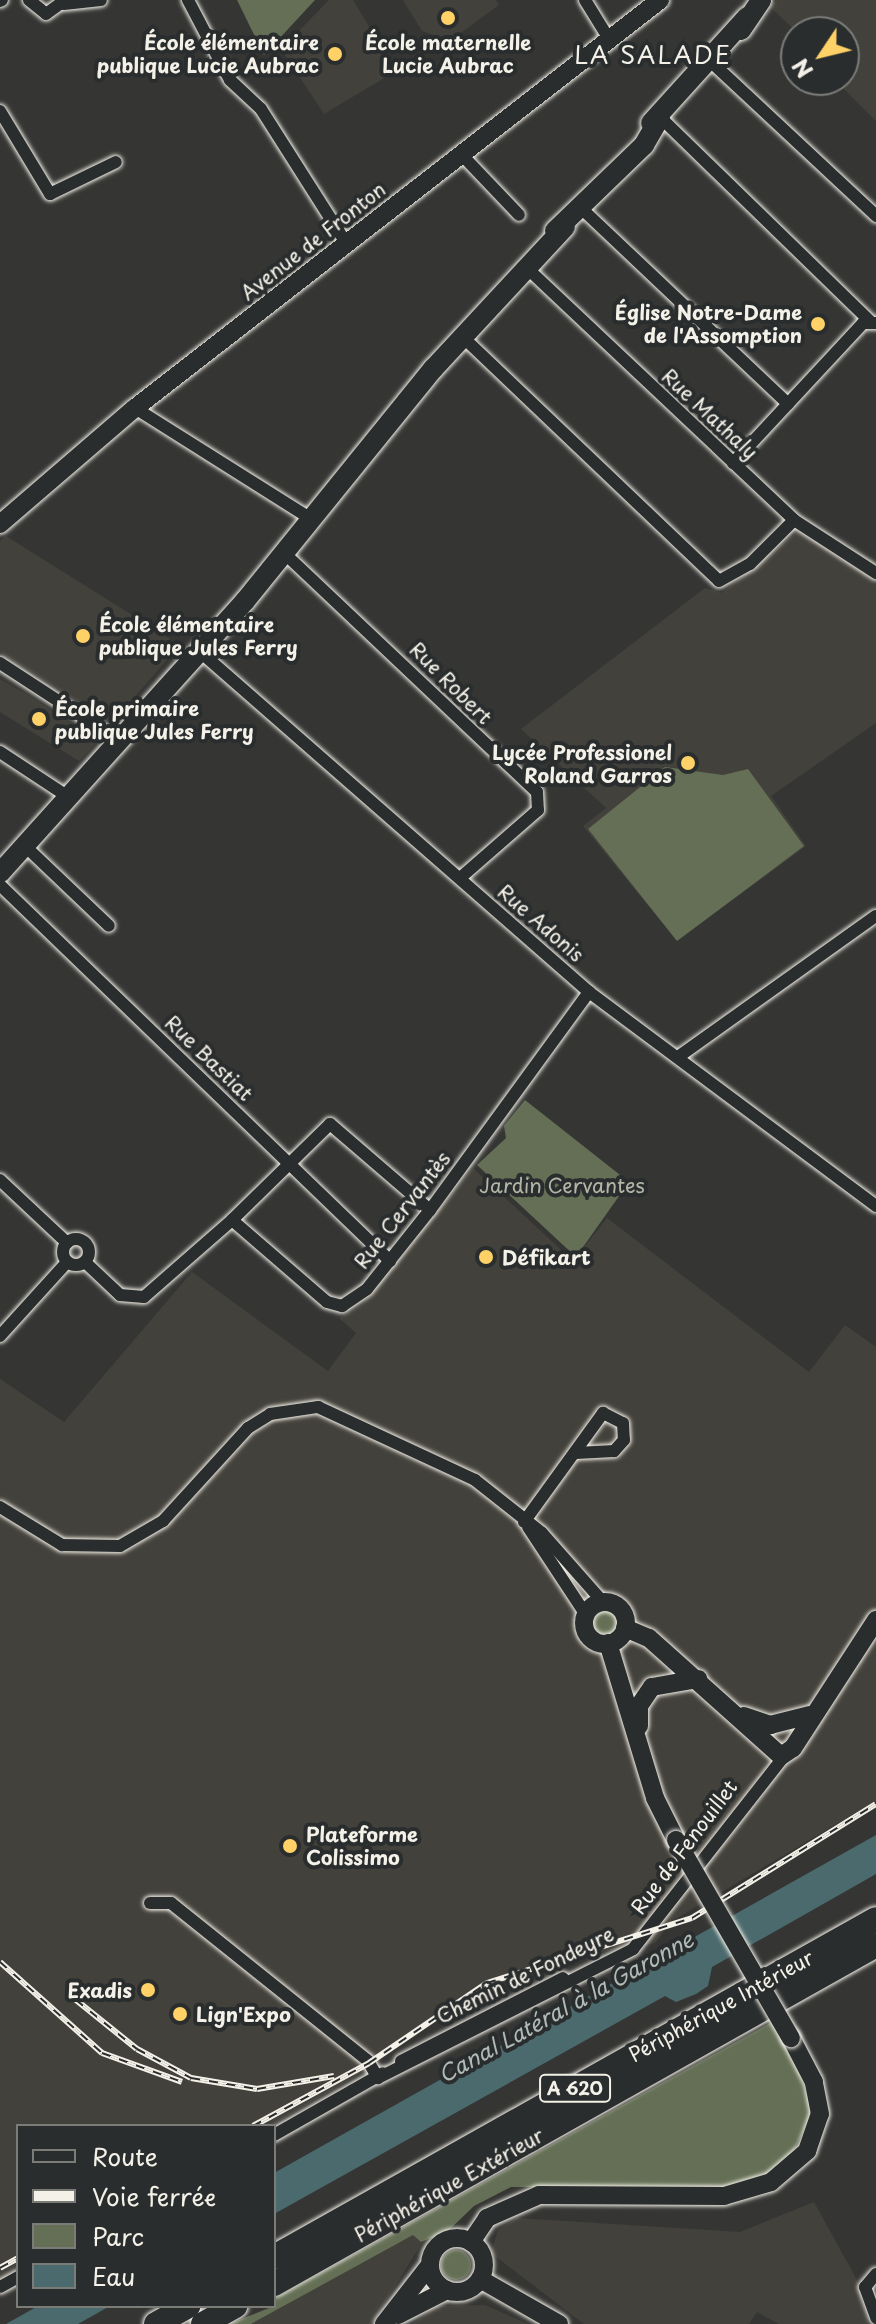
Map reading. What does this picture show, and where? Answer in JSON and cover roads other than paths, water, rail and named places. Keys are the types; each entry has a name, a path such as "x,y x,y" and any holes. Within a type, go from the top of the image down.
{"highway":[{"name":"Périphérique Intérieur","path":"276,2256 876,1919"},
{"name":"Périphérique Extérieur","path":"276,2283 876,1945"},
{"path":"156,2324 184,2308"},
{"path":"203,2324 231,2308"}],"main road":[{"path":"0,873 761,0"}],"street":[{"path":"29,0 46,14 64,2 101,0"},
{"path":"188,0 230,80 261,109 346,243"},
{"path":"585,0 609,39"},
{"name":"Avenue de Fronton","path":"0,524 135,408 660,0"},
{"path":"709,60 876,216"},
{"path":"0,111 50,194 116,162"},
{"path":"660,117 873,322 788,404 733,463"},
{"path":"461,154 519,215"},
{"path":"581,208 788,404"},
{"name":"Rue Mathaly","path":"528,269 794,520 876,573"},
{"path":"466,340 719,581 750,564 794,520"},
{"path":"135,408 310,518"},
{"name":"Rue Robert","path":"282,551 537,792 538,810 460,878"},
{"name":"Rue Adonis","path":"197,649 589,992 876,1206"},
{"path":"0,663 122,735"},
{"path":"0,752 67,796"},
{"path":"24,845 109,926"},
{"name":"Rue Bastiat","path":"0,885 390,1261"},
{"path":"678,1057 876,916"},
{"name":"Rue Cervantès","path":"232,1220 327,1302 342,1306 390,1261 589,992"},
{"path":"67,1262 85,1262 135,1300 232,1220 322,1127 341,1126 430,1210"},
{"path":"0,1180 67,1243 86,1244 85,1262"},
{"path":"0,1336 67,1262 67,1243"},
{"path":"0,1507 62,1545 120,1546 163,1521 248,1428 270,1414 318,1407 475,1480 526,1523 603,1602 623,1611 625,1628 771,1735 785,1755"},
{"path":"526,1523 576,1453"},
{"path":"526,1523 586,1615 590,1637 608,1643"},
{"path":"586,1615 603,1602"},
{"name":"Rue de Fenouillet","path":"641,1939 761,1780 785,1755 876,1620"},
{"path":"608,1643 625,1628"},
{"path":"471,2242 487,2218 539,2195 724,2196 771,2182 807,2151 820,2114 814,2082 791,2038 676,1840 640,1745 608,1643"},
{"path":"640,1745 644,1696 669,1679 698,1679"},
{"path":"771,1735 811,1715"},
{"path":"771,1735 796,1739"},
{"name":"Rue de Fenouillet","path":"761,1780 771,1735"},
{"path":"150,1903 171,1903 368,2061 378,2078"},
{"name":"Chemin de Fondeyre","path":"276,2134 378,2078 621,1958 641,1939"},
{"path":"385,2323 430,2265 443,2242 471,2242"},
{"path":"385,2323 447,2290 469,2289 480,2279 483,2259 471,2242"},
{"path":"430,2265 447,2290"},
{"path":"876,2274 865,2287 876,2318"},
{"path":"480,2279 559,2324"}],"water":[{"path":"876,1835 876,1874 712,1967 708,1986 696,1994 676,2002 665,1996 276,2213 276,2172"},
{"path":"34,2308 106,2308 78,2324 6,2324"}],"railway":[{"path":"257,2124 369,2063 487,1983 692,1918 876,1804"},
{"path":"0,1962 102,2053 182,2082"},
{"path":"76,2000 137,2049 191,2078 257,2089 334,2076"},
{"path":"0,2268 16,2259"}],"place":[{"name":"École maternelle Lucie Aubrac","path":"448,18"},
{"name":"École élémentaire publique Lucie Aubrac","path":"335,54"},
{"name":"Église Notre-Dame de l'Assomption","path":"818,324"},
{"name":"École élémentaire publique Jules Ferry","path":"83,636"},
{"name":"École primaire publique Jules Ferry","path":"39,719"},
{"name":"Lycée Professionel Roland Garros","path":"688,763"},
{"name":"Défikart","path":"486,1257"},
{"name":"Plateforme Colissimo","path":"290,1846"},
{"name":"Exadis","path":"148,1990"},
{"name":"Lign'Expo","path":"180,2014"}],"district":[{"name":"LA SALADE","path":"653,55"}],"park label":[{"name":"Jardin Cervantes","path":"562,1185"}],"water label":[{"name":"Canal Latéral à la Garonne","path":"565,2006"}]}
